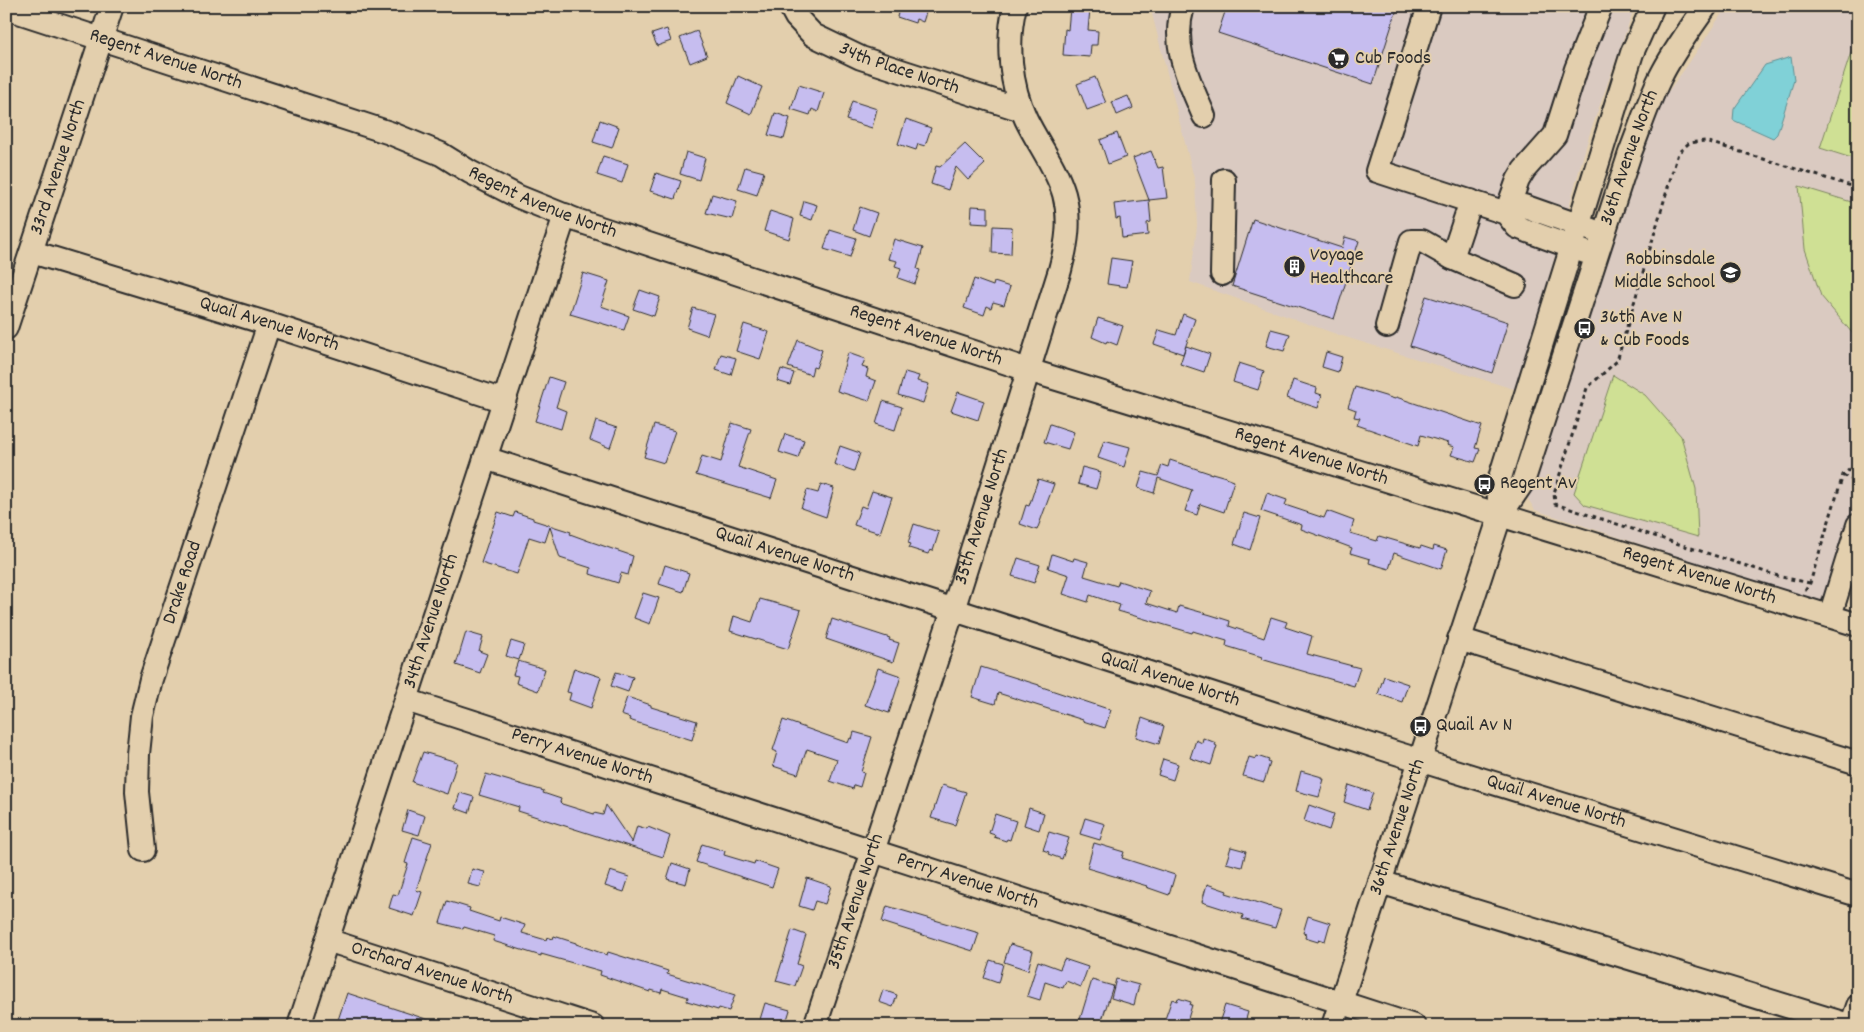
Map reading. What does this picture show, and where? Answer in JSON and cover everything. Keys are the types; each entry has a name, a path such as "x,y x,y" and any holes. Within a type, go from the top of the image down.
{"street":[{"name":"33rd Avenue North","path":"7,326 112,6"},
{"name":"34th Place North","path":"790,6 796,17 813,35 861,58 1022,110"},
{"name":"35th Avenue North","path":"815,1026 953,610 1067,244 1068,219 1064,195 1056,170 1042,149 1022,110 1014,86 1010,50 1015,6"},
{"path":"1183,6 1178,22 1180,55 1204,116"},
{"path":"1429,6 1377,171 1506,213 1517,227 1598,256"},
{"path":"1506,213 1521,175 1555,135 1576,69 1602,6"},
{"name":"36th Avenue North","path":"1500,516 1498,484 1632,52 1653,6"},
{"name":"36th Avenue North","path":"1333,1026 1500,516 1524,482 1649,102 1668,63 1706,6"},
{"name":"Regent Avenue North","path":"6,8 390,133 441,154 470,172 519,197 576,220 1028,370 1858,625"},
{"path":"1222,274 1224,180"},
{"path":"1452,258 1472,201"},
{"path":"1506,213 1524,206 1604,235"},
{"name":"34th Avenue North","path":"299,1026 565,215"},
{"path":"1387,326 1411,241 1422,241 1452,258 1515,285"},
{"name":"Quail Avenue North","path":"32,252 269,324 504,401"},
{"name":"Drake Road","path":"143,850 137,792 142,716 151,679 269,324"},
{"name":"Quail Avenue North","path":"485,458 1419,760 1858,895"},
{"path":"1830,616 1858,525"},
{"path":"1459,639 1858,763"},
{"name":"Perry Avenue North","path":"406,700 1414,1026"},
{"path":"1380,882 1852,1026 1858,1006"},
{"name":"Orchard Avenue North","path":"327,940 593,1026"}],"path":[{"path":"1810,583 1781,577 1555,504 1554,493 1588,388 1617,361 1678,153 1689,143 1706,141 1858,188"},
{"path":"1804,592 1810,583 1844,475 1858,462"},
{"path":"1844,475 1858,483"}],"shaded area":[{"path":"1150,6 1635,6 1589,136 1517,390 1339,335 1190,282 1197,226 1195,182"},
{"name":"Robbinsdale Middle School","path":"1727,6 1858,6 1858,501 1826,605 1535,510 1528,499 1528,493 1553,425 1654,120 1664,97"}],"green space":[{"path":"1858,31 1858,160 1820,148"},
{"path":"1799,186 1858,204 1858,337 1853,334 1821,296 1805,249"},
{"path":"1613,375 1645,395 1681,436 1696,489 1698,537 1585,505 1574,493"}],"water":[{"path":"1791,57 1794,80 1777,134 1773,138 1733,120 1734,109 1765,65"}],"building":[{"path":"886,6 928,6 923,22 916,19 915,23 897,17 898,13 885,8"},
{"name":"Cub Foods","path":"1227,6 1398,6 1373,84 1218,33"},
{"path":"1070,8 1090,9 1088,30 1098,31 1097,45 1091,45 1090,57 1063,55 1065,29 1068,30"},
{"path":"667,29 671,41 657,46 652,34"},
{"path":"697,31 707,56 690,63 680,38"},
{"path":"738,76 762,87 751,114 727,103"},
{"path":"1095,77 1106,103 1087,110 1077,84"},
{"path":"799,85 824,93 818,112 812,109 810,115 791,109"},
{"path":"1128,96 1133,108 1117,115 1112,102"},
{"path":"852,101 877,109 872,128 846,120"},
{"path":"775,113 790,118 784,139 768,135"},
{"path":"906,119 931,128 925,146 918,144 916,150 898,144"},
{"path":"600,120 619,127 612,148 593,142"},
{"path":"1117,133 1126,157 1108,164 1100,140"},
{"path":"965,144 985,164 968,180 956,167 948,190 931,184 936,166 940,167"},
{"path":"1151,151 1158,168 1163,167 1167,198 1149,200 1133,158"},
{"path":"686,152 705,158 699,180 680,174"},
{"path":"603,156 628,164 622,183 597,175"},
{"path":"745,167 764,172 757,195 738,189"},
{"path":"656,173 681,181 675,199 650,191"},
{"path":"712,194 737,201 732,219 706,213"},
{"path":"1149,200 1151,222 1147,223 1148,235 1122,238 1120,218 1116,219 1114,204"},
{"path":"804,201 817,205 812,220 800,216"},
{"path":"972,206 988,207 988,224 971,223"},
{"path":"860,207 877,213 869,236 853,230"},
{"path":"770,211 794,219 789,239 764,231"},
{"name":"Voyage Healthcare","path":"1253,219 1342,248 1345,237 1359,241 1334,319 1232,286"},
{"path":"993,226 1012,227 1011,254 992,253"},
{"path":"830,230 856,238 850,257 824,249"},
{"path":"894,239 923,248 917,269 920,270 915,284 898,278 901,268 895,266 897,261 888,259"},
{"path":"1111,258 1132,261 1127,287 1107,284"},
{"path":"583,273 609,281 601,306 629,316 624,330 570,314"},
{"path":"974,279 993,286 994,282 1010,287 1004,305 993,302 991,308 987,306 984,315 964,308"},
{"path":"640,290 660,297 654,316 633,309"},
{"path":"1426,296 1508,322 1492,373 1410,346"},
{"path":"693,308 714,314 707,335 687,328"},
{"path":"1183,314 1195,319 1183,354 1154,344 1159,330 1176,335"},
{"path":"1098,318 1123,326 1117,345 1092,337"},
{"path":"744,324 769,332 760,359 736,351"},
{"path":"1271,329 1290,334 1284,351 1266,346"},
{"path":"798,340 822,350 816,368 813,367 811,375 788,367"},
{"path":"1186,346 1210,354 1204,372 1180,364"},
{"path":"1326,352 1342,357 1338,372 1322,367"},
{"path":"848,353 865,359 862,367 868,369 866,377 876,381 869,401 837,391"},
{"path":"721,354 736,358 731,375 716,370"},
{"path":"1239,363 1264,371 1258,390 1233,382"},
{"path":"781,369 794,373 790,385 777,381"},
{"path":"905,372 919,376 917,381 929,384 923,403 898,395"},
{"path":"549,377 564,382 556,407 566,411 561,429 535,421"},
{"path":"1293,380 1317,388 1316,393 1322,395 1318,408 1287,398"},
{"path":"1355,387 1395,399 1396,397 1482,426 1475,448 1480,449 1475,462 1451,455 1454,447 1447,445 1448,443 1421,435 1418,446 1357,425 1360,418 1354,417 1356,410 1348,407"},
{"path":"958,392 984,401 978,420 951,411"},
{"path":"883,401 902,407 895,430 876,424"},
{"path":"596,421 617,428 610,448 590,440"},
{"path":"732,423 751,429 738,467 777,480 771,498 696,475 702,456 721,462"},
{"path":"1050,424 1074,432 1068,449 1044,442"},
{"path":"654,425 675,431 664,463 644,457"},
{"path":"785,434 804,440 798,458 779,452"},
{"path":"1104,440 1130,447 1124,467 1098,458"},
{"path":"840,446 860,453 854,471 834,464"},
{"path":"1170,460 1234,481 1224,512 1200,504 1197,515 1185,511 1192,490 1158,478 1154,493 1138,488 1143,472 1158,476 1162,465 1168,467"},
{"path":"1082,467 1101,472 1096,489 1078,484"},
{"path":"1038,479 1054,484 1037,530 1020,524 1026,505 1029,506"},
{"path":"821,484 834,488 826,517 801,508 807,490 818,493"},
{"path":"872,491 892,497 880,533 854,525 861,506 866,508"},
{"path":"1267,493 1287,500 1285,505 1324,518 1327,511 1354,521 1350,533 1377,541 1379,536 1420,548 1421,546 1433,550 1434,546 1447,550 1441,569 1394,553 1389,569 1369,563 1370,559 1350,553 1352,548 1301,529 1302,525 1261,511"},
{"path":"498,512 513,517 515,512 633,556 628,575 621,573 618,583 590,574 591,568 560,558 550,527 545,542 529,537 517,574 481,563"},
{"path":"1244,513 1260,518 1250,550 1234,544"},
{"path":"914,524 939,532 933,551 930,550 928,554 909,548 911,544 908,543"},
{"path":"1052,554 1073,561 1074,558 1088,562 1084,576 1117,586 1119,581 1150,591 1146,603 1177,613 1179,606 1211,615 1230,621 1229,626 1264,638 1271,617 1287,622 1285,627 1312,636 1307,654 1360,668 1354,686 1261,659 1262,657 1226,646 1227,641 1193,631 1192,633 1118,611 1120,605 1090,595 1088,602 1063,594 1069,575 1048,568"},
{"path":"1018,558 1040,565 1034,583 1012,576"},
{"path":"665,565 689,573 683,592 659,584"},
{"path":"643,593 659,598 650,624 634,618"},
{"path":"760,599 801,610 788,649 730,631 734,616 752,622"},
{"path":"832,619 890,638 889,640 899,643 893,662 826,639"},
{"path":"466,632 483,637 479,651 487,654 480,673 456,665"},
{"path":"511,641 524,645 519,660 506,656"},
{"path":"518,661 545,669 538,691 516,683 518,676 513,675"},
{"path":"981,667 1111,710 1105,728 998,693 995,704 972,697"},
{"path":"574,668 601,677 591,708 569,700 571,693 567,692"},
{"path":"878,668 901,676 889,713 865,705"},
{"path":"616,672 633,677 628,692 611,686"},
{"path":"1384,676 1408,684 1402,702 1378,694"},
{"path":"627,697 651,705 651,707 697,721 692,740 629,720 630,718 621,715"},
{"path":"1142,718 1164,726 1159,744 1136,737"},
{"path":"783,720 848,743 850,738 852,739 854,732 872,737 861,772 864,773 860,787 854,785 853,789 830,781 837,759 807,749 798,774 773,766 777,752 773,750"},
{"path":"1203,738 1216,743 1215,745 1217,746 1211,765 1190,758 1196,740 1202,743"},
{"path":"423,752 457,762 447,794 412,782"},
{"path":"1257,756 1269,760 1268,762 1270,763 1264,782 1243,776 1249,757 1256,759"},
{"path":"1163,759 1178,764 1173,780 1158,775"},
{"path":"1301,771 1324,779 1319,797 1296,791"},
{"path":"486,774 544,791 543,793 561,799 560,802 562,804 594,814 603,815 606,805 632,843 637,826 647,829 648,827 670,836 663,857 518,811 519,807 479,795"},
{"path":"942,785 966,792 955,825 931,818"},
{"path":"1349,785 1373,793 1367,810 1344,802"},
{"path":"460,793 474,797 469,813 455,808"},
{"path":"1309,805 1334,814 1329,830 1304,821"},
{"path":"1029,808 1044,813 1039,830 1024,825"},
{"path":"408,810 425,816 419,835 402,830"},
{"path":"995,814 1016,821 1010,840 1007,839 1006,841 994,837 995,835 989,833"},
{"path":"1085,818 1105,824 1100,840 1080,834"},
{"path":"1049,832 1069,838 1062,859 1043,850"},
{"path":"413,837 432,843 416,890 422,892 414,916 389,908 393,894 398,895 408,864 405,863"},
{"path":"1094,843 1124,852 1122,858 1175,875 1169,895 1147,886 1087,868"},
{"path":"702,844 725,851 724,855 754,864 755,861 778,869 772,887 696,862"},
{"path":"1231,847 1246,851 1242,867 1226,863"},
{"path":"672,863 690,869 686,884 667,879"},
{"path":"472,869 485,872 480,887 468,884"},
{"path":"610,871 629,877 624,892 605,886"},
{"path":"807,878 831,886 825,904 815,901 812,910 799,906"},
{"path":"1207,884 1227,891 1226,893 1281,910 1275,928 1242,919 1243,915 1202,902"},
{"path":"447,901 470,908 469,911 499,921 500,917 525,925 522,933 546,940 547,937 553,939 554,936 607,955 608,952 668,971 667,974 735,995 729,1011 719,1008 718,1010 687,1001 688,997 662,989 661,993 651,990 650,992 600,975 601,971 541,954 541,956 493,941 494,936 464,927 463,929 440,923"},
{"path":"887,906 979,933 973,951 882,922"},
{"path":"1308,916 1330,923 1325,941 1319,939 1318,942 1305,938 1306,934 1303,933"},
{"path":"792,930 806,935 797,964 802,966 795,986 776,981"},
{"path":"1010,944 1033,951 1028,970 1004,962"},
{"path":"1064,959 1088,967 1081,987 1066,981 1063,988 1045,982 1040,1000 1027,996 1038,961 1060,969"},
{"path":"990,960 1003,964 998,983 984,978"},
{"path":"1116,979 1139,985 1134,1005 1111,998"},
{"path":"1092,980 1113,986 1100,1026 1078,1026"},
{"path":"883,990 897,995 893,1007 879,1002"},
{"path":"347,993 438,1023 438,1026 336,1026"},
{"path":"1178,998 1191,1002 1190,1005 1192,1005 1187,1022 1182,1020 1181,1024 1165,1019 1172,999 1177,1001"},
{"path":"765,1003 790,1010 785,1026 758,1026"},
{"path":"1225,1005 1248,1012 1244,1026 1218,1026"}],"place":[{"name":"Cub Foods","path":"1339,59"},
{"name":"Voyage Healthcare","path":"1294,267"},
{"name":"Robbinsdale Middle School","path":"1731,272"},
{"name":"36th Ave N & Cub Foods","path":"1584,329"},
{"name":"Regent Av","path":"1484,484"},
{"name":"Quail Av N","path":"1420,726"}]}
